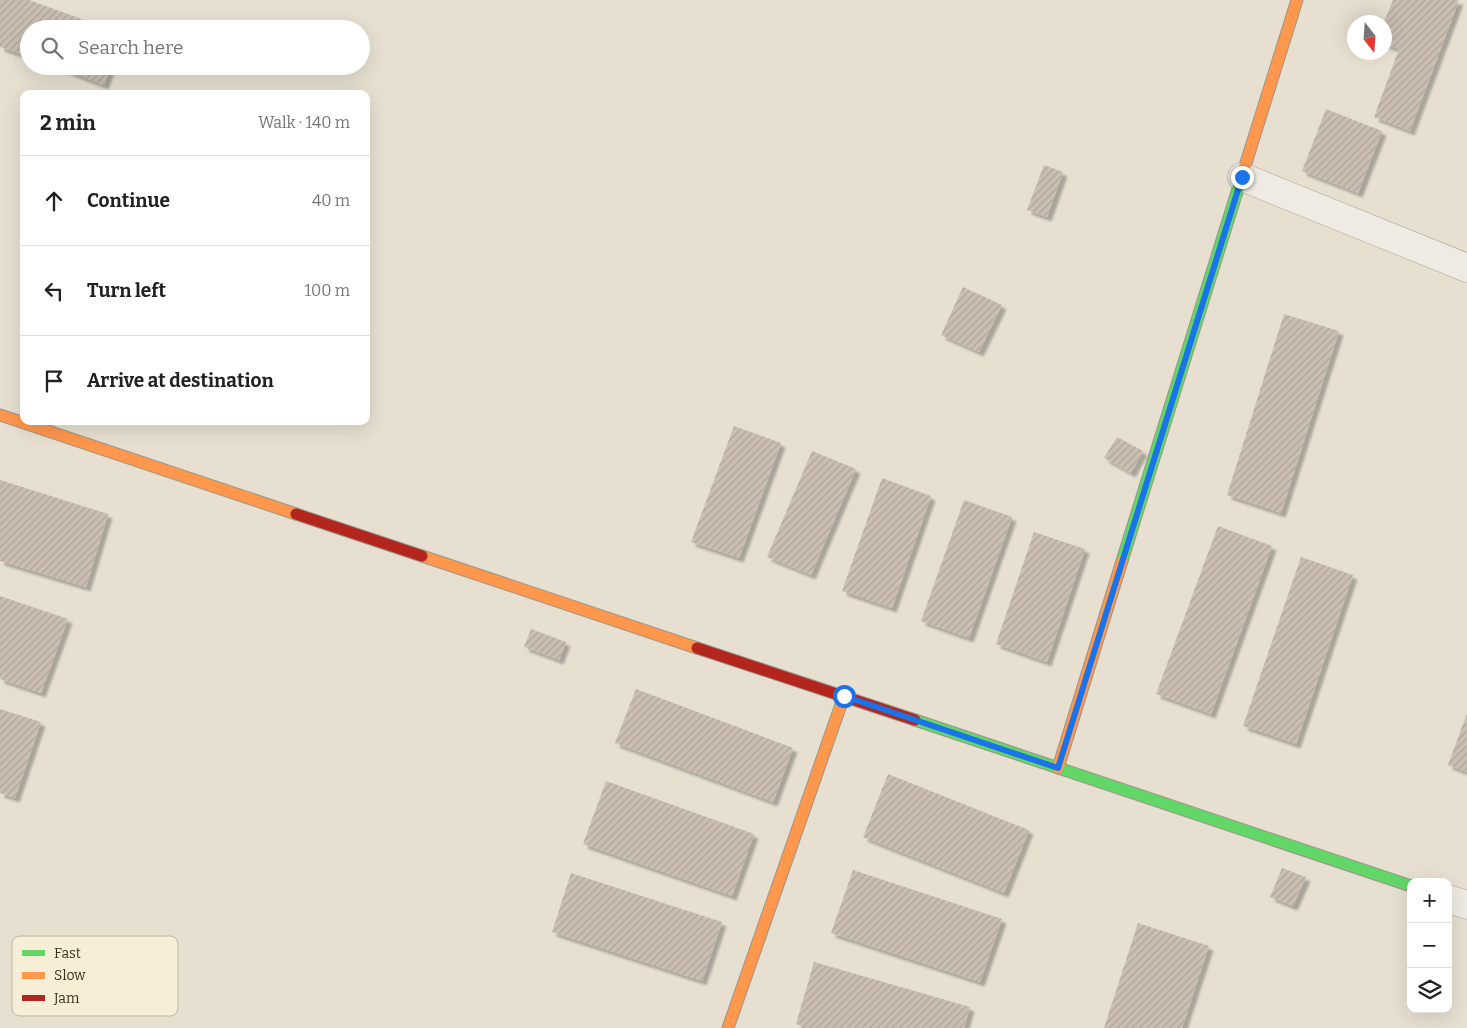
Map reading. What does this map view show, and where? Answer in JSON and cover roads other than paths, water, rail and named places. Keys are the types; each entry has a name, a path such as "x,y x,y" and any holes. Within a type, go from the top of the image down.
{"street":[{"path":"1058,768 1298,0"},
{"path":"1242,177 1467,268"},
{"path":"0,415 20,422"},
{"path":"30,425 1407,885"},
{"path":"728,1028 844,696"},
{"path":"1452,900 1467,905"}]}
